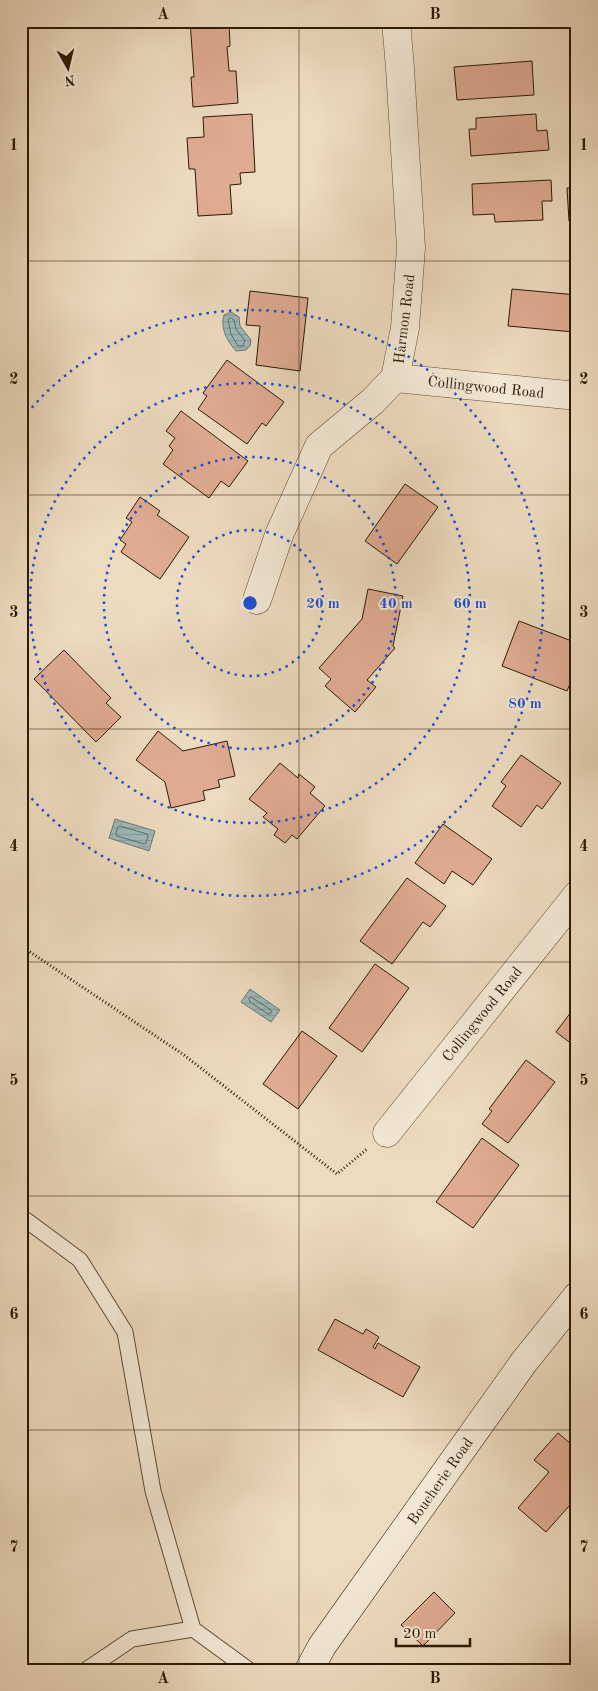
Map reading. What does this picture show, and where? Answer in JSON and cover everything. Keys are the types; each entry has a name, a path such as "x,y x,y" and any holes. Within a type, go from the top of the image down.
{"street":[{"name":"Harmon Road","path":"257,600 279,535 319,446 373,401 396,378 406,328 412,248 396,21"},
{"name":"Collingwood Road","path":"396,378 577,396"},
{"name":"Collingwood Road","path":"388,1133 577,895"},
{"name":"Boucherie Road","path":"309,1670 322,1646 514,1377 577,1296"}],"lane":[{"path":"21,1218 80,1260 125,1332 153,1491 193,1629 249,1670"},
{"path":"86,1670 132,1639 193,1629"}],"path":[{"path":"21,946 184,1055 337,1174 388,1133"}],"water":[{"path":"231,312 239,317 240,326 251,340 250,346 246,350 236,351 225,334 223,325 224,315"},
{"path":"115,819 155,831 149,851 109,838"},
{"path":"250,989 280,1010 271,1022 241,1002"}],"building":[{"path":"190,21 229,21 230,46 227,47 229,71 236,71 238,103 193,107 191,77 194,77"},
{"path":"532,61 534,95 457,100 454,67"},
{"path":"252,114 255,172 240,173 241,184 230,185 232,214 198,216 195,169 189,169 187,138 204,137 203,117"},
{"path":"536,114 537,131 547,130 549,150 471,156 469,129 476,129 476,118"},
{"path":"551,180 552,201 542,201 543,220 495,222 494,214 473,215 472,184"},
{"path":"567,188 577,188 577,220 569,221"},
{"path":"512,289 577,295 574,332 508,326"},
{"path":"250,291 308,298 300,371 256,365 260,326 246,325"},
{"path":"227,360 284,402 266,426 262,423 247,444 198,409 207,396 203,393"},
{"path":"181,411 248,461 229,487 221,481 209,498 163,464 173,450 169,446 175,438 166,431"},
{"path":"405,484 438,507 397,564 365,541"},
{"path":"140,497 160,511 157,515 189,537 160,579 121,552 126,544 120,540 132,522 126,518"},
{"path":"368,589 403,596 393,646 395,648 367,680 376,687 355,712 325,686 331,679 319,668 362,619"},
{"path":"519,621 577,643 577,666 567,691 502,666"},
{"path":"64,650 111,698 106,703 121,717 96,742 34,679"},
{"path":"158,731 183,751 227,741 235,776 218,780 220,787 203,791 205,800 171,808 165,782 136,760"},
{"path":"521,755 561,783 542,809 537,805 521,827 492,806 506,786 501,782"},
{"path":"280,763 298,778 299,774 315,787 310,793 325,806 297,839 292,835 285,843 274,835 278,829 263,817 267,813 249,799"},
{"path":"443,824 492,859 473,885 452,871 444,884 415,863"},
{"path":"407,878 446,906 430,927 423,922 392,964 360,941"},
{"path":"375,964 409,988 362,1052 329,1028"},
{"path":"577,1004 577,1048 556,1032"},
{"path":"302,1031 337,1056 298,1109 263,1084"},
{"path":"526,1060 555,1082 508,1143 482,1124 492,1111 489,1109"},
{"path":"482,1138 519,1165 473,1228 436,1202"},
{"path":"335,1319 363,1334 366,1329 379,1337 373,1347 375,1349 378,1343 420,1367 403,1397 318,1350"},
{"path":"558,1433 577,1449 577,1497 546,1532 518,1508 549,1472 534,1460"},
{"path":"434,1592 455,1613 423,1646 401,1625"}]}
